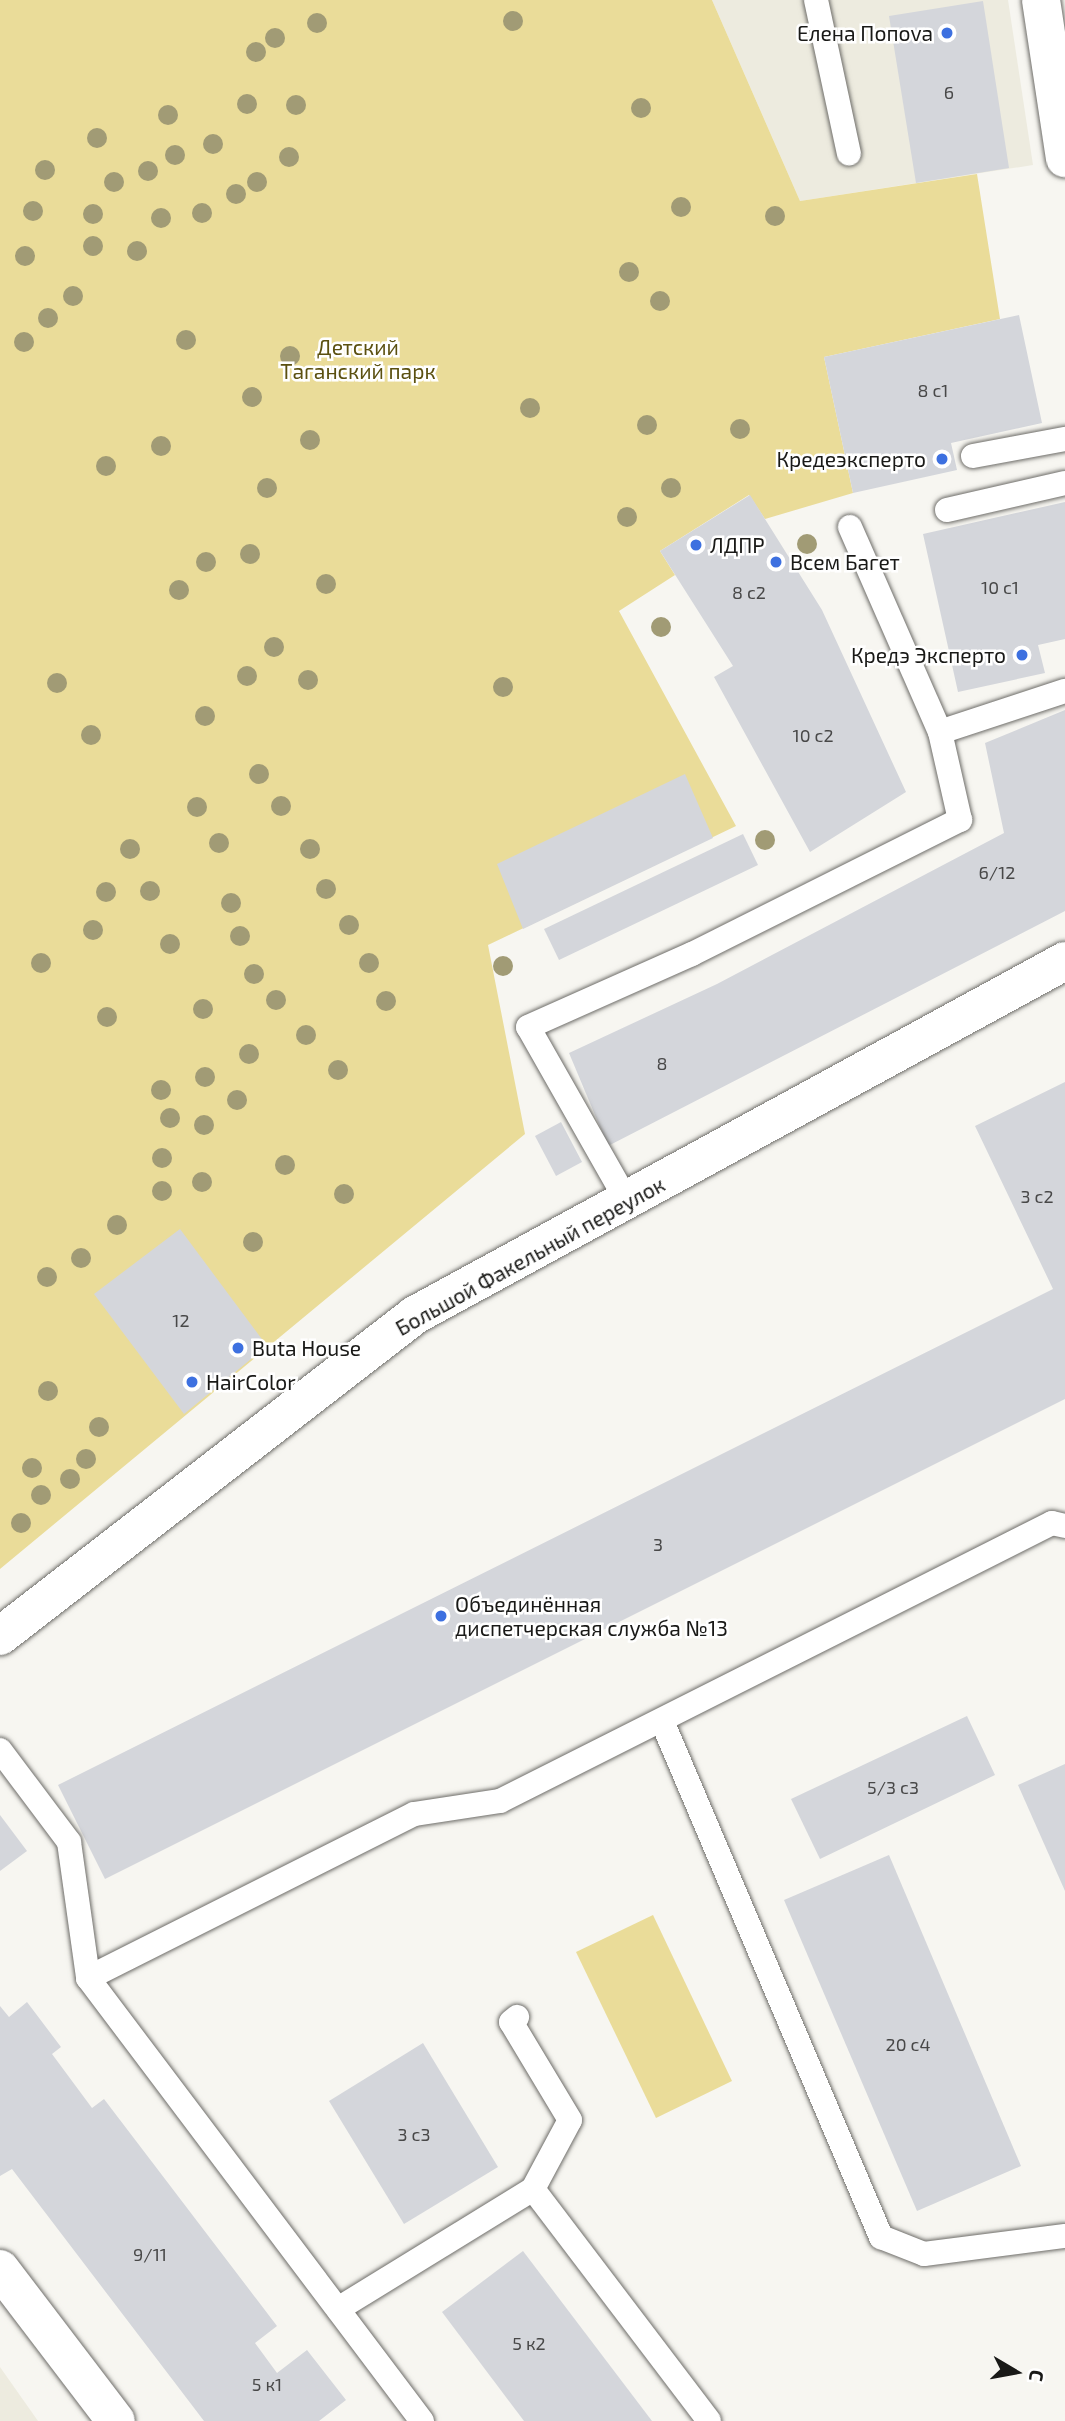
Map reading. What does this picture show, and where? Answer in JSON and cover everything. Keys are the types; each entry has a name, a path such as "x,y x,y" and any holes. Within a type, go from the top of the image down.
{"street":[{"path":"1041,0 1065,158"},
{"name":"Большой Факельный переулок","path":"0,1636 415,1315 1065,961"},
{"path":"0,2269 116,2421"}],"lane":[{"path":"816,0 849,154"},
{"path":"973,456 1065,439"},
{"path":"947,510 1065,483"},
{"path":"627,1201 528,1027 692,954 960,820 940,732 850,527"},
{"path":"940,732 1065,691"},
{"path":"88,1978 414,1814 500,1801 1052,1523 1065,1526"},
{"path":"662,1721 881,2237 924,2254 1065,2236"},
{"path":"0,1750 69,1842 88,1978 422,2421"},
{"path":"338,2309 533,2189 570,2120 511,2022 517,2017"},
{"path":"533,2189 709,2421"}],"shaded area":[{"path":"712,0 1008,0 1033,165 800,201"},
{"path":"0,2367 38,2421 0,2421"}],"green space":[{"name":"Детский Таганский парк","path":"0,0 712,0 800,201 977,174 1000,319 824,357 853,493 765,519 749,495 660,551 675,575 619,611 736,826 488,945 525,1134 0,1569"},
{"path":"653,1915 732,2081 656,2118 576,1952"}],"building":[{"path":"983,1 1009,168 916,183 889,16"},
{"path":"1019,315 1042,423 951,443 957,470 853,493 824,357"},
{"path":"750,495 822,610 906,792 810,852 714,677 733,666 660,551"},
{"path":"1065,502 1065,639 1038,645 1045,673 958,692 923,534"},
{"path":"1065,710 1065,911 608,1146 569,1053 717,984 1004,833 985,743"},
{"path":"685,774 713,838 523,929 497,864"},
{"path":"743,834 758,865 559,960 544,929"},
{"path":"1065,1082 1065,1399 105,1879 58,1785 1053,1289 975,1126"},
{"path":"561,1122 582,1162 556,1176 535,1136"},
{"path":"180,1229 267,1346 184,1414 94,1294"},
{"path":"967,1716 995,1775 820,1859 791,1799"},
{"path":"1065,1764 1065,1891 1018,1785"},
{"path":"0,1815 27,1851 0,1871"},
{"path":"889,1855 1021,2166 917,2211 784,1900"},
{"path":"27,2002 61,2047 52,2054 92,2108 104,2099 277,2326 255,2343 277,2373 307,2350 346,2400 319,2421 204,2421 12,2169 0,2176 0,2006 9,2017"},
{"path":"423,2043 498,2167 404,2224 329,2101"},
{"path":"523,2251 652,2421 524,2421 442,2312"}],"place":[{"name":"Елена Попоva","path":"947,33"},
{"name":"Кредеэксперто","path":"942,459"},
{"name":"ЛДПР","path":"696,545"},
{"name":"Всем Багет","path":"776,562"},
{"name":"Кредэ Эксперто","path":"1022,655"},
{"name":"Buta House","path":"238,1348"},
{"name":"HairColor","path":"192,1382"},
{"name":"Объединённая диспетчерская служба №13","path":"441,1616"}]}
